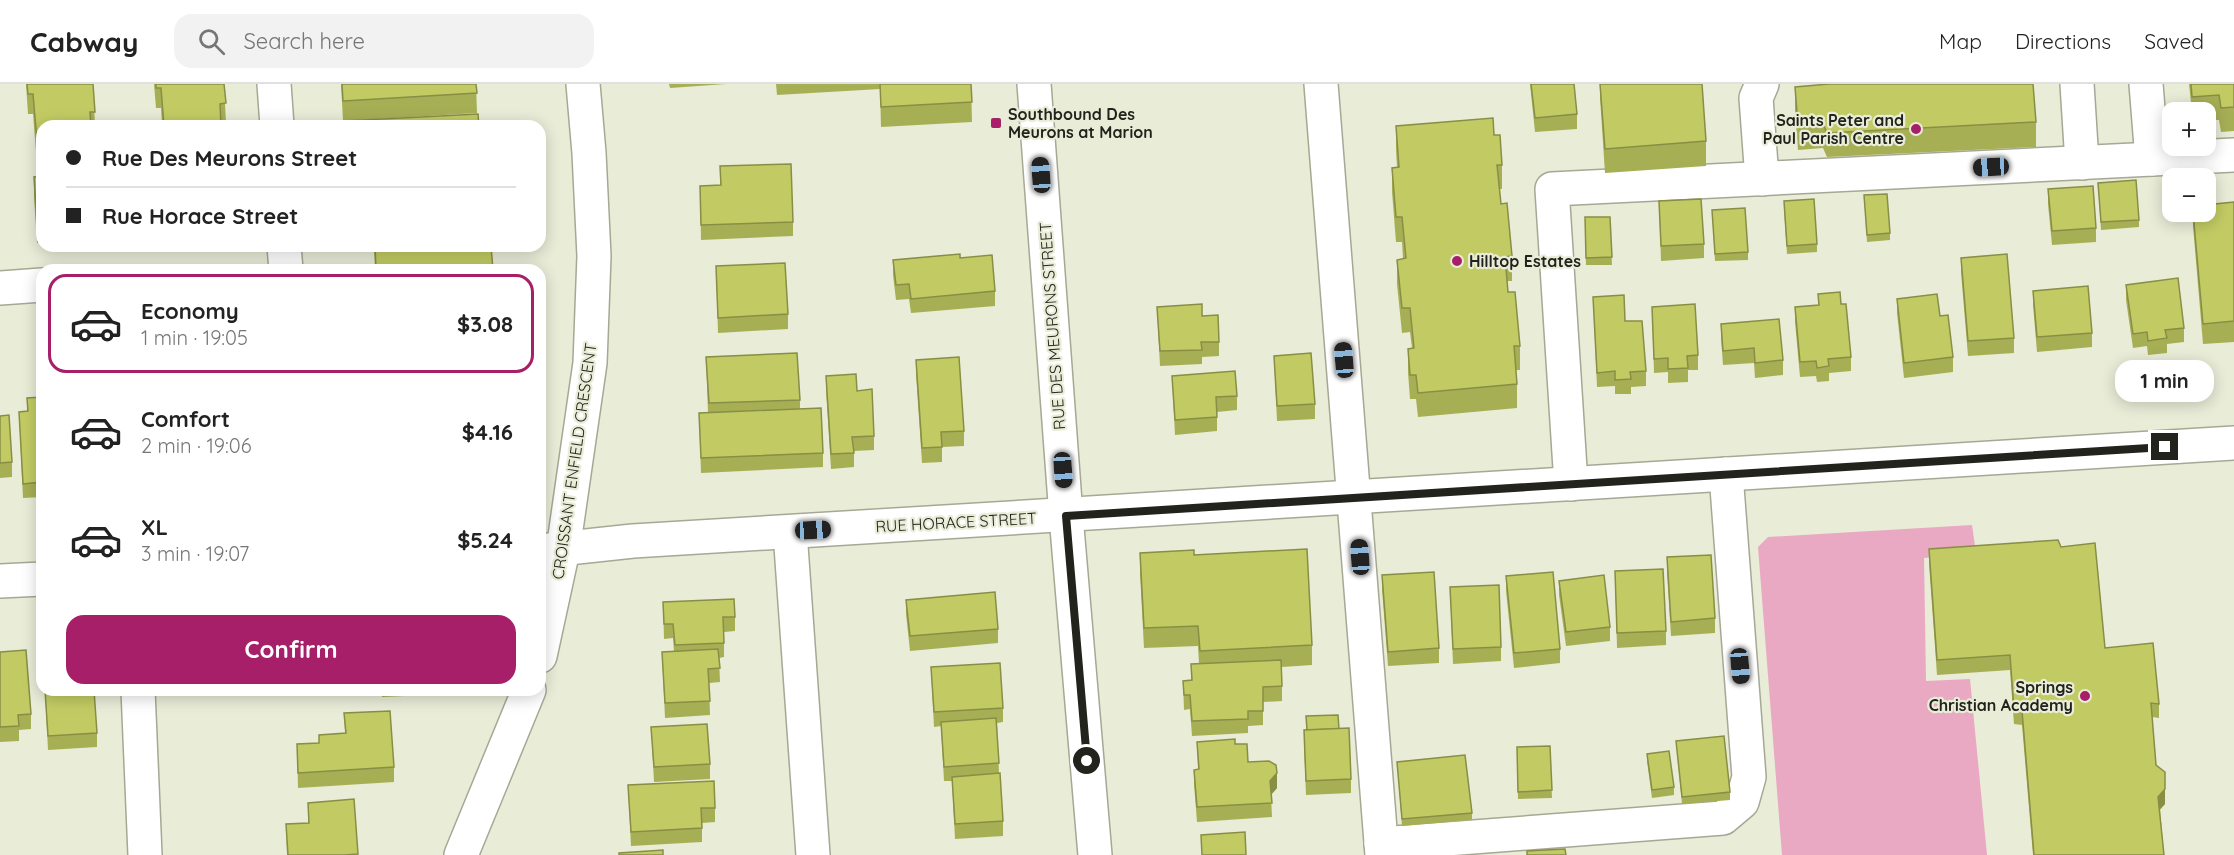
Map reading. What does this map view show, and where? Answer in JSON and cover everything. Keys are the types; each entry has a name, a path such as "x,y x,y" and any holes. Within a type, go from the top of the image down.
{"street":[{"path":"274,84 277,120"},
{"name":"CROISSANT ENFIELD CRESCENT","path":"546,604 552,551 590,363 594,268 589,153 583,84"},
{"name":"RUE DES MEURONS STREET","path":"1034,84 1066,516 1095,855"},
{"path":"1321,84 1382,850 1723,818 1742,802 1749,777 1726,474"},
{"path":"1762,84 1756,98 1762,179"},
{"path":"2077,84 2082,163"},
{"path":"2146,84 2152,159"},
{"path":"1571,484 1552,189 2234,155"},
{"path":"0,288 36,285"},
{"name":"RUE HORACE STREET","path":"552,551 633,541 2234,442"},
{"path":"790,532 813,855"},
{"path":"0,581 36,579"},
{"path":"138,696 145,855"},
{"path":"461,855 527,696"}],"shaded area":[{"path":"1972,525 1976,553 1924,558 1926,681 1970,679 1987,855 1782,855 1758,547 1768,537"}],"building":[{"path":"27,84 93,84 95,112 90,112 91,120 36,120 36,129 33,94 28,94"},
{"path":"156,84 224,84 226,103 220,104 221,120 164,120 161,88 156,88"},
{"path":"342,84 476,84 477,93 343,101"},
{"path":"880,84 971,84 972,102 881,107"},
{"path":"1531,84 1574,84 1577,114 1535,118"},
{"path":"1600,84 1702,84 1706,141 1605,149"},
{"path":"1829,84 2033,84 2036,122 1827,133 1823,124 1798,125 1795,87"},
{"path":"2191,84 2234,84 2234,107 2221,108 2219,95 2192,97"},
{"path":"478,114 478,120 364,120"},
{"name":"Hilltop Estates","path":"1493,118 1494,135 1500,135 1502,165 1497,165 1501,204 1507,203 1512,256 1505,257 1508,292 1515,292 1520,346 1514,346 1517,384 1418,393 1416,375 1410,375 1408,349 1414,348 1410,308 1402,308 1397,260 1406,258 1402,217 1396,217 1392,168 1399,167 1396,126"},
{"path":"791,164 793,222 701,225 700,186 721,185 720,166"},
{"path":"34,177 36,177 36,208"},
{"path":"2136,180 2139,220 2101,222 2098,183"},
{"path":"2093,186 2096,228 2052,231 2048,189"},
{"path":"1887,194 1890,233 1867,235 1864,195"},
{"path":"1701,199 1704,244 1661,246 1659,201"},
{"path":"1814,199 1817,244 1787,246 1784,201"},
{"path":"2234,202 2234,321 2203,324 2194,222 2216,222 2216,204"},
{"path":"1745,208 1748,252 1715,254 1712,210"},
{"path":"1585,217 1610,217 1612,257 1586,258"},
{"path":"375,252 492,252 492,264 376,264"},
{"path":"960,254 960,258 992,255 995,291 911,299 909,284 896,285 893,260"},
{"path":"2007,254 2014,338 1968,341 1961,258"},
{"path":"785,263 788,314 718,318 716,266"},
{"path":"2178,278 2184,328 2165,330 2167,338 2148,341 2147,332 2133,334 2126,285"},
{"path":"2088,286 2092,333 2037,337 2033,291"},
{"path":"1840,292 1841,304 1846,304 1851,357 1828,359 1829,366 1817,368 1816,361 1800,362 1795,307 1819,305 1818,294"},
{"path":"1937,294 1940,316 1948,315 1953,357 1904,363 1897,299"},
{"path":"1624,295 1625,321 1642,321 1646,371 1630,372 1631,379 1615,380 1615,371 1597,373 1593,297"},
{"path":"1202,304 1202,316 1218,315 1219,342 1201,342 1202,350 1160,351 1157,307"},
{"path":"1695,304 1698,355 1687,356 1688,368 1668,369 1668,358 1654,359 1652,307"},
{"path":"1779,319 1783,360 1755,363 1754,348 1723,351 1721,324"},
{"path":"797,353 800,400 709,403 706,357"},
{"path":"1311,353 1315,404 1277,406 1274,356"},
{"path":"959,357 964,431 941,432 942,447 922,448 916,360"},
{"path":"1235,371 1237,396 1216,397 1217,417 1175,420 1172,376"},
{"path":"856,374 857,391 872,389 874,436 852,437 854,453 831,454 826,376"},
{"path":"36,397 36,483 23,484 19,412 28,411 27,398"},
{"path":"821,408 823,453 701,458 699,413"},
{"path":"9,415 12,462 0,463 0,416"},
{"name":"Springs Christian Academy","path":"2058,540 2061,547 2095,543 2105,648 2153,643 2159,704 2151,703 2156,765 2165,772 2165,789 2158,797 2164,855 2034,855 2022,711 2014,710 2010,655 1937,660 1929,549"},
{"path":"1307,549 1312,645 1200,651 1198,626 1144,628 1140,553 1194,550 1194,555"},
{"path":"1711,555 1715,618 1671,622 1667,557"},
{"path":"1663,569 1666,631 1617,633 1615,571"},
{"path":"1434,572 1439,648 1388,652 1382,575"},
{"path":"1553,572 1560,649 1514,653 1506,576"},
{"path":"1604,575 1610,627 1566,632 1559,581"},
{"path":"1499,585 1501,647 1453,649 1450,587"},
{"path":"995,592 998,629 910,636 906,600"},
{"path":"734,599 735,617 723,617 724,643 675,645 673,624 664,624 663,602"},
{"path":"718,649 720,668 708,669 710,701 665,703 662,652"},
{"path":"26,650 31,714 18,715 19,726 0,727 0,652"},
{"path":"1281,660 1282,686 1263,687 1263,711 1248,711 1248,719 1192,721 1190,695 1184,695 1183,681 1192,680 1191,664"},
{"path":"1000,663 1003,708 934,712 931,667"},
{"path":"45,696 94,696 97,733 48,736"},
{"path":"390,711 394,767 298,773 297,744 319,743 319,735 346,733 344,713"},
{"path":"1338,715 1339,729 1307,730 1306,716"},
{"path":"996,718 999,763 944,767 941,722"},
{"path":"707,724 710,764 654,767 651,727"},
{"path":"1349,728 1351,779 1306,781 1304,730"},
{"path":"1724,736 1730,792 1682,797 1676,741"},
{"path":"1235,739 1235,744 1247,744 1248,762 1269,761 1276,765 1277,773 1270,781 1272,803 1197,807 1194,770 1199,769 1197,742"},
{"path":"1550,746 1552,790 1518,792 1517,747"},
{"path":"1669,751 1674,787 1652,790 1647,754"},
{"path":"1465,755 1472,813 1402,819 1397,762"},
{"path":"1000,773 1003,821 955,824 952,777"},
{"path":"714,781 715,808 701,808 702,828 631,832 628,785"},
{"path":"354,799 358,854 288,855 286,824 309,823 308,803"},
{"path":"1245,832 1246,855 1202,855 1201,835"},
{"path":"1565,849 1566,855 1527,855 1527,851"},
{"path":"663,850 663,855 619,855 619,853"}],"place":[{"name":"Southbound Des Meurons at Marion","path":"996,123"},
{"name":"Saints Peter and Paul Parish Centre","path":"1916,129"},
{"name":"Hilltop Estates","path":"1457,261"},
{"name":"Springs Christian Academy","path":"2085,696"}],"route":[{"path":"1087,761 1066,516 2165,447"}]}
